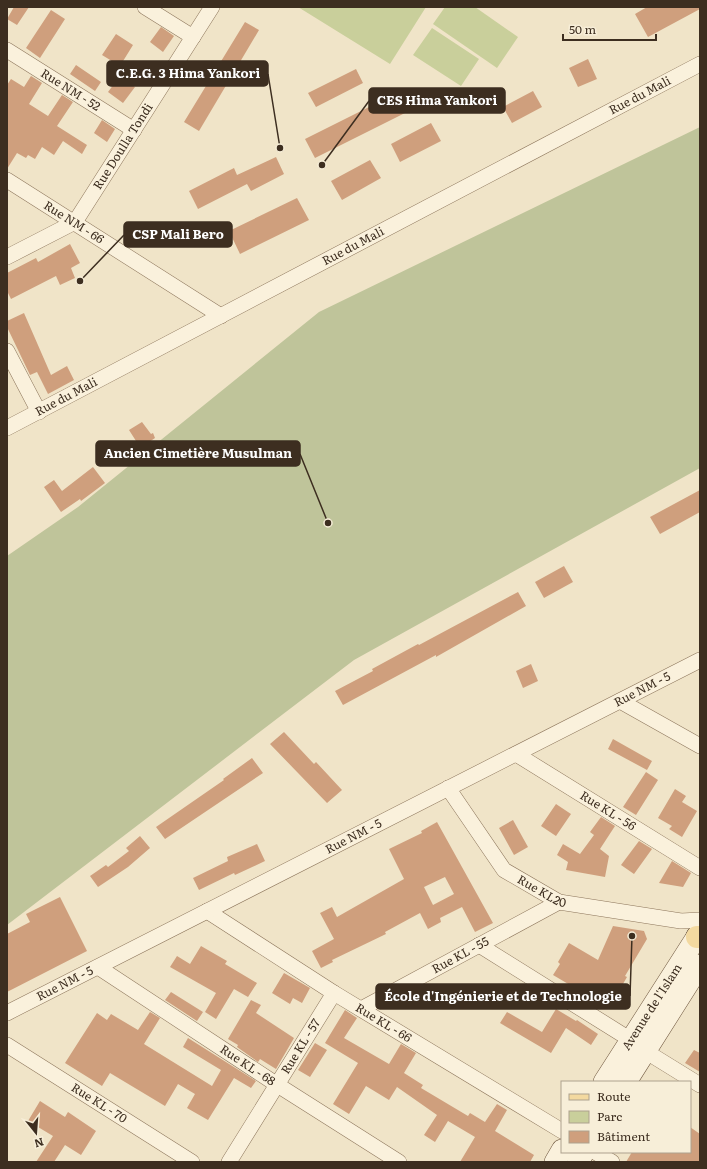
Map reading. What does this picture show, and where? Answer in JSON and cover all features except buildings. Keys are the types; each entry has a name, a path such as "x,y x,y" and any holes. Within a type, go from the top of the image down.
{"main road":[{"name":"Avenue de l'Islam","path":"626,1081 638,1045 699,931"},
{"name":"Avenue de l'Islam","path":"605,1081 638,1045 700,965"},
{"path":"555,1162 561,1152"},
{"path":"578,1162 583,1153"}],"street":[{"path":"146,7 193,36"},
{"name":"Rue Doulla Tondi","path":"75,222 212,7"},
{"name":"Rue NM - 52","path":"7,50 134,130"},
{"name":"Rue du Mali","path":"7,428 700,64"},
{"name":"Rue NM - 66","path":"7,180 221,316"},
{"path":"7,257 75,222"},
{"path":"7,351 39,412"},
{"name":"Rue NM - 5","path":"7,1013 700,660"},
{"path":"620,701 700,746"},
{"name":"Rue KL - 56","path":"516,754 700,868"},
{"name":"Rue KL20","path":"448,788 504,870 559,902 681,921 699,931"},
{"name":"Rue KL - 55","path":"361,1009 559,902"},
{"name":"Rue KL - 66","path":"207,911 334,993 561,1130"},
{"path":"479,945 700,1084"},
{"name":"Rue KL - 68","path":"98,967 276,1084 399,1162"},
{"name":"Rue KL - 57","path":"229,1162 276,1084 334,993"},
{"name":"Rue KL - 70","path":"7,1045 192,1162"},
{"path":"597,1153 612,1162"}],"green space":[{"path":"298,7 426,7 390,64"},
{"path":"445,7 475,7 518,37 497,68 433,24"},
{"path":"432,28 479,59 461,86 413,55"},
{"path":"700,127 700,468 354,660 7,925 7,556 78,507 319,312"}],"place":[{"name":"C.E.G. 3 Hima Yankori","path":"280,148"},
{"name":"CES Hima Yankori","path":"322,165"},
{"name":"CSP Mali Bero","path":"80,281"},
{"name":"Ancien Cimetière Musulman","path":"328,523"},
{"name":"École d'Ingénierie et de Technologie","path":"632,936"}]}
